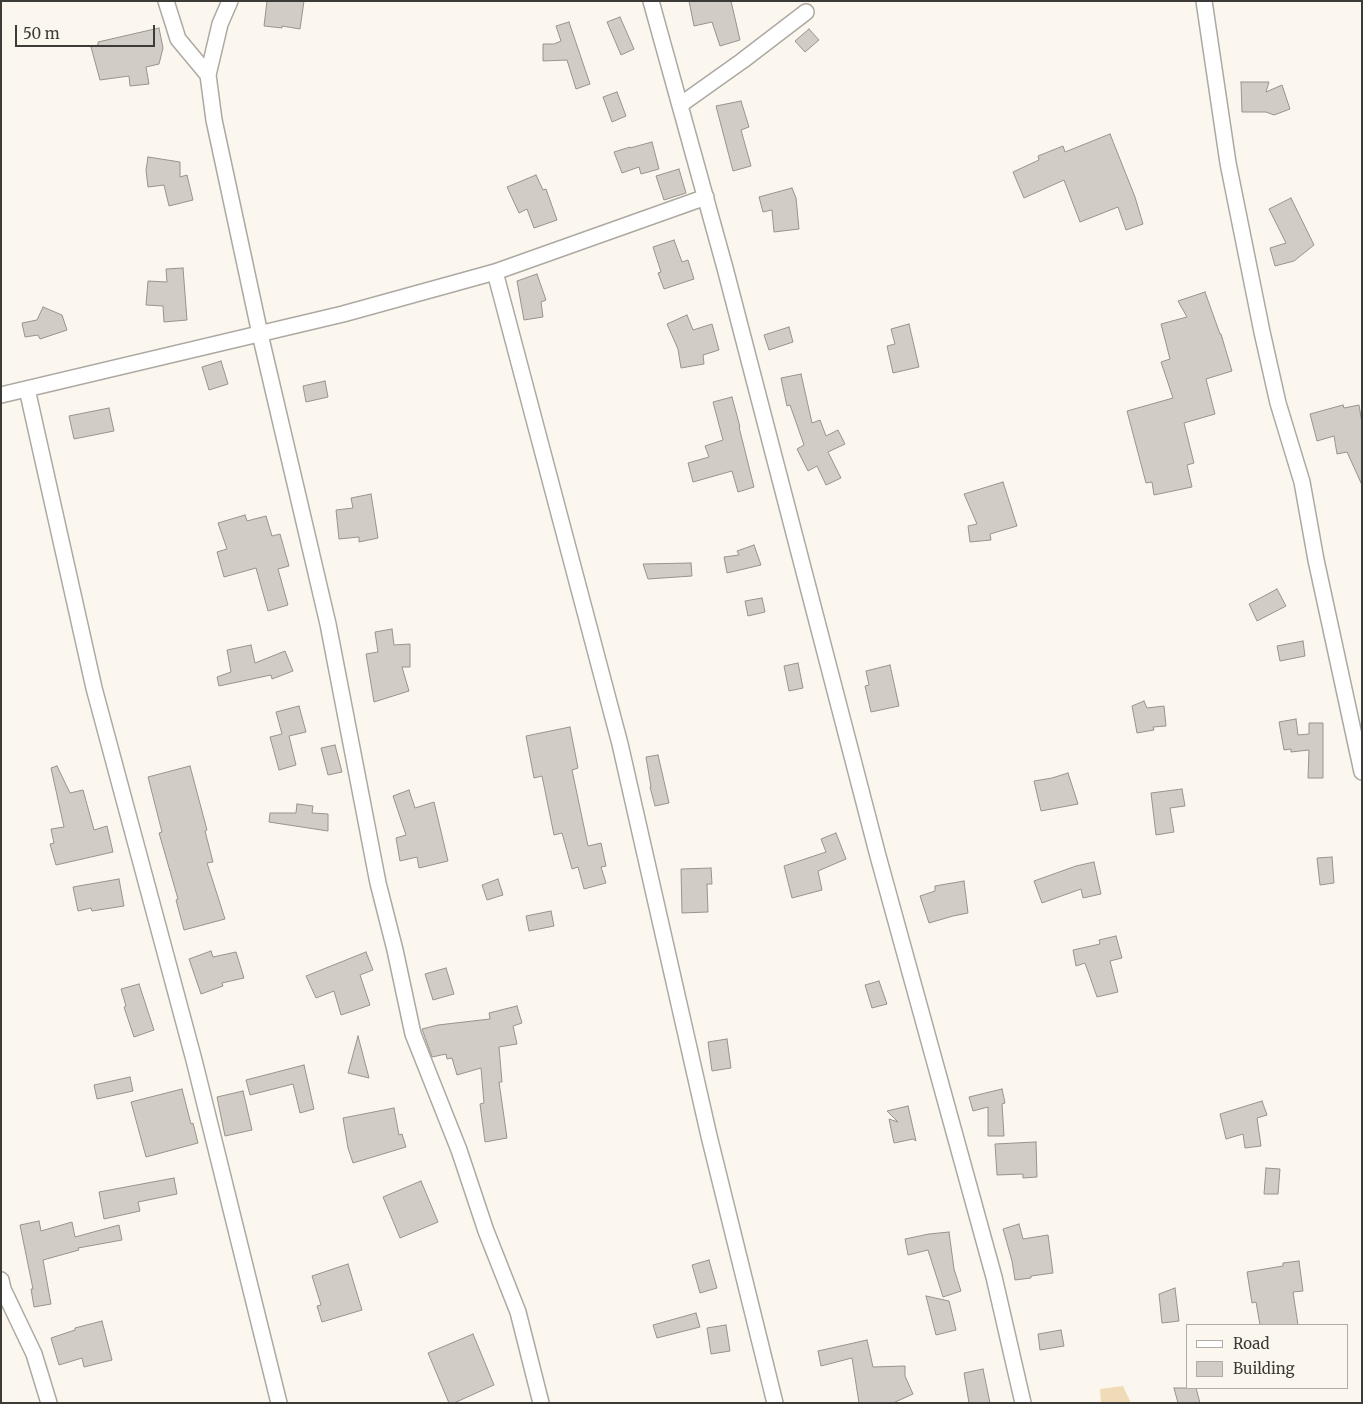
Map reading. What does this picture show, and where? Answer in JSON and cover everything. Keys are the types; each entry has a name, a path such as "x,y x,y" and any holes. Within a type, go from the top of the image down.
{"street":[{"path":"166,1 178,39 208,76"},
{"path":"230,1 220,24 208,76 214,120 260,334 328,624 378,883 413,1034 459,1150 486,1231 518,1312 541,1403"},
{"path":"652,1 706,197 878,856 994,1277 1023,1403"},
{"path":"1204,1 1228,163 1262,332 1278,404 1302,482 1316,560 1362,772"},
{"path":"680,105 806,12"},
{"path":"1,395 343,314 495,272 706,197"},
{"path":"495,272 620,744 709,1136 775,1403"},
{"path":"26,389 94,688 194,1060 280,1403"},
{"path":"1,1280 34,1354 49,1403"}],"shaded area":[{"path":"1123,1386 1131,1403 1101,1403 1100,1389"}],"building":[{"path":"267,1 304,1 300,29 264,26"},
{"path":"689,1 731,1 740,40 720,46 712,22 694,26"},
{"path":"620,17 634,49 621,55 607,22"},
{"path":"569,22 590,84 576,89 567,60 543,61 543,44 554,44 561,41 556,26"},
{"path":"159,28 163,48 159,64 146,67 149,84 130,86 129,76 100,80 91,47 98,45 98,42"},
{"path":"809,29 819,40 805,52 795,41"},
{"path":"1241,82 1269,82 1266,92 1282,85 1290,109 1274,115 1266,112 1242,112"},
{"path":"617,92 626,116 612,122 603,97"},
{"path":"741,101 749,127 741,130 751,166 733,171 716,106"},
{"path":"1110,134 1135,197 1143,224 1126,230 1118,207 1080,222 1064,180 1024,198 1013,172 1039,160 1038,156 1063,146 1065,152"},
{"path":"652,142 659,169 641,174 639,167 622,173 614,152"},
{"path":"148,157 180,162 180,177 187,175 193,200 169,206 164,185 148,187 146,170"},
{"path":"679,169 686,193 664,200 656,176"},
{"path":"536,175 543,190 546,189 557,220 534,228 527,209 519,213 507,187"},
{"path":"792,188 796,198 799,229 774,232 772,210 763,212 759,197"},
{"path":"1291,198 1314,245 1294,261 1275,266 1270,248 1286,243 1269,209"},
{"path":"674,240 682,262 688,260 694,279 664,289 658,273 661,272 653,247"},
{"path":"183,268 187,320 164,322 163,306 146,305 148,281 167,282 166,269"},
{"path":"537,274 546,300 541,302 543,317 524,320 517,281"},
{"path":"1205,292 1221,334 1232,371 1206,379 1215,414 1184,423 1194,463 1187,465 1192,487 1154,495 1152,482 1146,483 1127,411 1173,398 1161,362 1170,359 1161,324 1187,317 1178,301"},
{"path":"43,307 62,315 67,330 40,339 38,335 25,337 22,323 37,320"},
{"path":"687,315 693,330 712,324 719,350 703,355 704,364 681,368 678,349 667,324"},
{"path":"909,324 919,367 893,373 887,346 895,344 891,329"},
{"path":"789,327 793,342 769,350 764,335"},
{"path":"221,361 228,384 209,390 202,367"},
{"path":"801,374 812,423 820,420 826,436 838,430 845,444 828,452 841,478 826,485 817,466 808,471 797,449 804,445 790,405 787,406 781,378"},
{"path":"325,381 328,397 306,402 303,386"},
{"path":"732,397 754,487 738,492 732,471 693,482 688,463 709,457 705,446 723,440 713,402"},
{"path":"1343,405 1344,408 1359,405 1362,423 1362,485 1347,452 1337,454 1334,436 1317,441 1310,414"},
{"path":"109,408 114,431 74,439 69,416"},
{"path":"1003,482 1017,526 990,534 991,540 970,542 968,526 977,524 964,494"},
{"path":"371,494 378,538 359,542 359,537 339,539 336,510 353,508 351,498"},
{"path":"245,515 247,521 266,516 272,536 280,534 289,566 278,569 288,605 268,611 256,568 224,577 217,552 227,549 218,523"},
{"path":"754,545 761,565 727,573 724,557 739,555 737,551"},
{"path":"691,563 692,576 648,579 643,564"},
{"path":"1277,589 1286,606 1257,621 1249,604"},
{"path":"762,598 765,612 748,616 745,601"},
{"path":"392,629 394,645 410,644 410,667 402,667 409,691 374,702 366,654 378,652 375,632"},
{"path":"1303,641 1305,656 1280,661 1277,646"},
{"path":"251,645 255,663 285,651 293,671 272,679 271,675 219,686 217,677 231,672 227,650"},
{"path":"798,663 803,688 789,691 784,666"},
{"path":"890,665 899,706 871,712 865,686 869,685 866,671"},
{"path":"1144,701 1147,708 1164,706 1166,726 1153,727 1154,730 1137,733 1132,706"},
{"path":"299,706 306,732 289,736 296,765 279,770 270,737 282,734 276,712"},
{"path":"1296,719 1298,735 1309,734 1309,723 1323,723 1323,778 1308,778 1309,750 1291,752 1291,749 1284,750 1279,722"},
{"path":"570,727 578,768 572,770 588,846 601,843 606,866 601,867 606,883 584,889 578,867 572,869 562,833 554,835 542,776 534,778 526,736"},
{"path":"335,745 342,772 328,775 321,748"},
{"path":"658,755 669,803 655,806 646,757"},
{"path":"57,766 70,793 83,790 94,830 107,826 113,852 56,865 50,844 54,843 51,829 64,827 51,768"},
{"path":"190,766 207,830 205,831 213,862 207,863 225,919 184,930 176,900 178,899 159,833 162,832 148,777"},
{"path":"1068,773 1078,804 1041,811 1034,781"},
{"path":"1182,789 1185,806 1170,808 1174,832 1156,835 1151,793"},
{"path":"409,790 415,808 434,802 448,861 419,868 417,857 400,861 396,838 406,835 393,796"},
{"path":"297,804 313,806 312,813 328,814 328,831 269,822 270,813 296,813"},
{"path":"836,833 846,859 818,871 822,890 792,898 784,866 826,852 821,839"},
{"path":"1332,857 1334,883 1320,885 1317,858"},
{"path":"1094,862 1101,894 1083,898 1081,889 1042,903 1034,881 1076,866"},
{"path":"711,868 712,884 707,884 708,912 682,913 681,869"},
{"path":"119,879 124,906 92,911 91,908 78,911 73,887"},
{"path":"498,879 503,895 487,900 482,885"},
{"path":"964,881 968,913 929,923 920,896 935,891 935,886"},
{"path":"551,911 554,926 529,931 526,916"},
{"path":"1116,936 1122,958 1110,961 1118,992 1097,997 1085,963 1076,966 1073,950 1100,944 1099,940"},
{"path":"211,951 213,957 236,952 244,978 222,983 223,986 201,994 189,959"},
{"path":"366,952 373,970 360,975 370,1005 341,1015 334,991 316,998 306,976"},
{"path":"446,968 454,994 433,1000 425,974"},
{"path":"879,981 887,1004 872,1008 865,985"},
{"path":"139,984 154,1030 134,1037 124,1007 126,1006 121,989"},
{"path":"517,1006 522,1023 513,1026 517,1044 499,1047 502,1082 499,1082 507,1138 485,1142 480,1104 484,1103 481,1068 457,1075 452,1058 447,1059 446,1054 432,1057 422,1029 438,1025 490,1019 489,1013"},
{"path":"358,1036 369,1078 348,1073"},
{"path":"727,1039 731,1068 712,1071 708,1042"},
{"path":"304,1065 314,1109 300,1113 293,1084 250,1095 246,1080"},
{"path":"130,1077 133,1091 97,1099 94,1085"},
{"path":"182,1089 198,1143 146,1157 131,1102"},
{"path":"1002,1089 1005,1103 1002,1104 1004,1136 988,1136 988,1107 973,1111 969,1097"},
{"path":"243,1091 252,1130 225,1136 217,1097"},
{"path":"1262,1101 1267,1115 1257,1118 1261,1146 1245,1148 1243,1134 1226,1139 1220,1114"},
{"path":"908,1106 916,1141 913,1139 894,1143 889,1119 898,1122 887,1111"},
{"path":"394,1108 399,1135 402,1134 406,1147 353,1163 348,1148 343,1118"},
{"path":"1036,1142 1037,1177 1023,1178 1023,1174 997,1175 995,1144"},
{"path":"1266,1168 1280,1169 1278,1194 1264,1194"},
{"path":"174,1178 177,1194 138,1202 140,1211 104,1219 99,1192"},
{"path":"421,1181 438,1222 400,1238 383,1197"},
{"path":"39,1221 41,1231 72,1222 75,1237 119,1225 122,1240 78,1248 79,1250 43,1260 51,1304 34,1307 31,1289 33,1289 20,1225"},
{"path":"1019,1224 1023,1239 1048,1235 1053,1273 1015,1280 1003,1229"},
{"path":"949,1232 954,1269 961,1291 943,1297 928,1250 908,1255 905,1239"},
{"path":"709,1260 717,1288 700,1293 692,1265"},
{"path":"1299,1261 1303,1291 1293,1292 1298,1324 1260,1324 1256,1302 1252,1303 1247,1272 1283,1266 1283,1263"},
{"path":"348,1264 362,1310 322,1322 317,1306 321,1305 312,1276"},
{"path":"1175,1288 1179,1321 1162,1323 1159,1294"},
{"path":"926,1296 949,1301 956,1330 936,1335"},
{"path":"696,1313 700,1327 657,1338 653,1325"},
{"path":"102,1321 112,1360 84,1367 82,1358 59,1365 51,1338 75,1330 75,1328"},
{"path":"726,1325 730,1351 711,1354 707,1328"},
{"path":"1061,1330 1064,1346 1040,1350 1038,1334"},
{"path":"473,1334 494,1385 454,1403 449,1403 428,1353"},
{"path":"867,1340 873,1367 905,1366 905,1376 913,1394 893,1403 859,1403 852,1358 821,1366 818,1351"},
{"path":"983,1369 990,1403 969,1403 964,1373"},
{"path":"1174,1388 1196,1389 1200,1403 1178,1403"}]}
